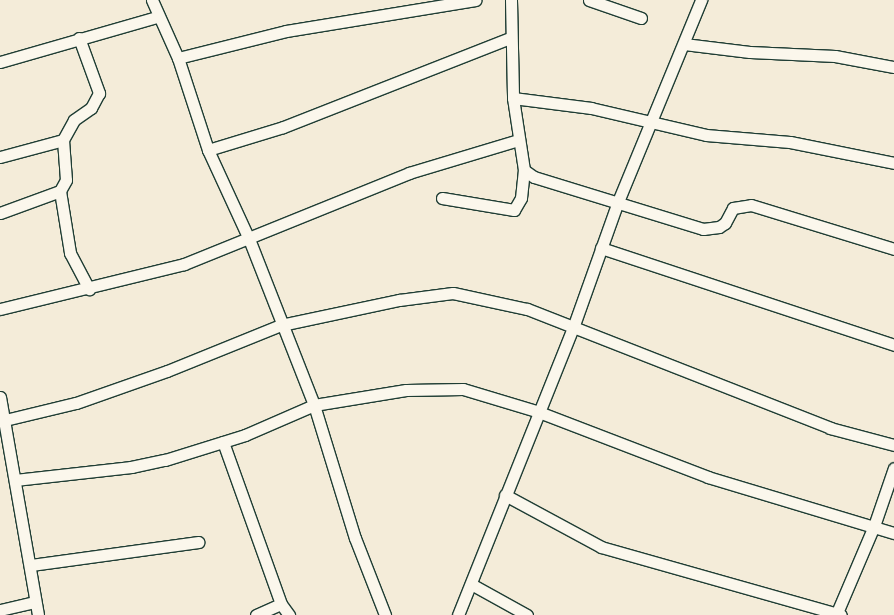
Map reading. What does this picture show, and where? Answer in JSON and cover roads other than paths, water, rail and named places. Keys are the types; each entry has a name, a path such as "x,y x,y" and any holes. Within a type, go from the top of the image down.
{"street":[{"path":"152,0 157,17 178,58 208,150 249,239 314,405 355,538 385,615"},
{"path":"178,58 286,31 475,0"},
{"path":"442,198 514,210 521,198 524,170 513,98 510,38 511,0"},
{"path":"590,0 640,18"},
{"path":"458,615 574,325 617,204 650,120 684,44 701,0"},
{"path":"0,62 157,17"},
{"path":"80,38 99,93 91,108 74,120 63,140 66,180 60,191 70,253 89,289"},
{"path":"208,150 283,127 510,38"},
{"path":"684,44 750,52 835,56 894,67"},
{"path":"513,98 591,108 650,120 706,135 790,142 894,163"},
{"path":"0,157 63,140"},
{"path":"0,309 89,289 184,264 409,173 518,140"},
{"path":"524,170 534,177 617,204 710,229 725,223 734,208 751,205 894,249"},
{"path":"0,213 60,191"},
{"path":"601,248 894,345"},
{"path":"5,420 76,403 167,371 281,324 399,300 453,293 494,300 574,325 713,384 830,428 894,445"},
{"path":"15,480 131,468 223,442 314,405 406,390 463,389 539,412 708,477 894,533"},
{"path":"0,397 5,420 5,449 15,480 38,615"},
{"path":"223,442 282,604 289,615"},
{"path":"505,495 602,547 838,615 874,526 894,468"},
{"path":"31,565 198,542"},
{"path":"471,584 527,615"},
{"path":"0,610 35,602"},
{"path":"256,615 282,604"}]}
